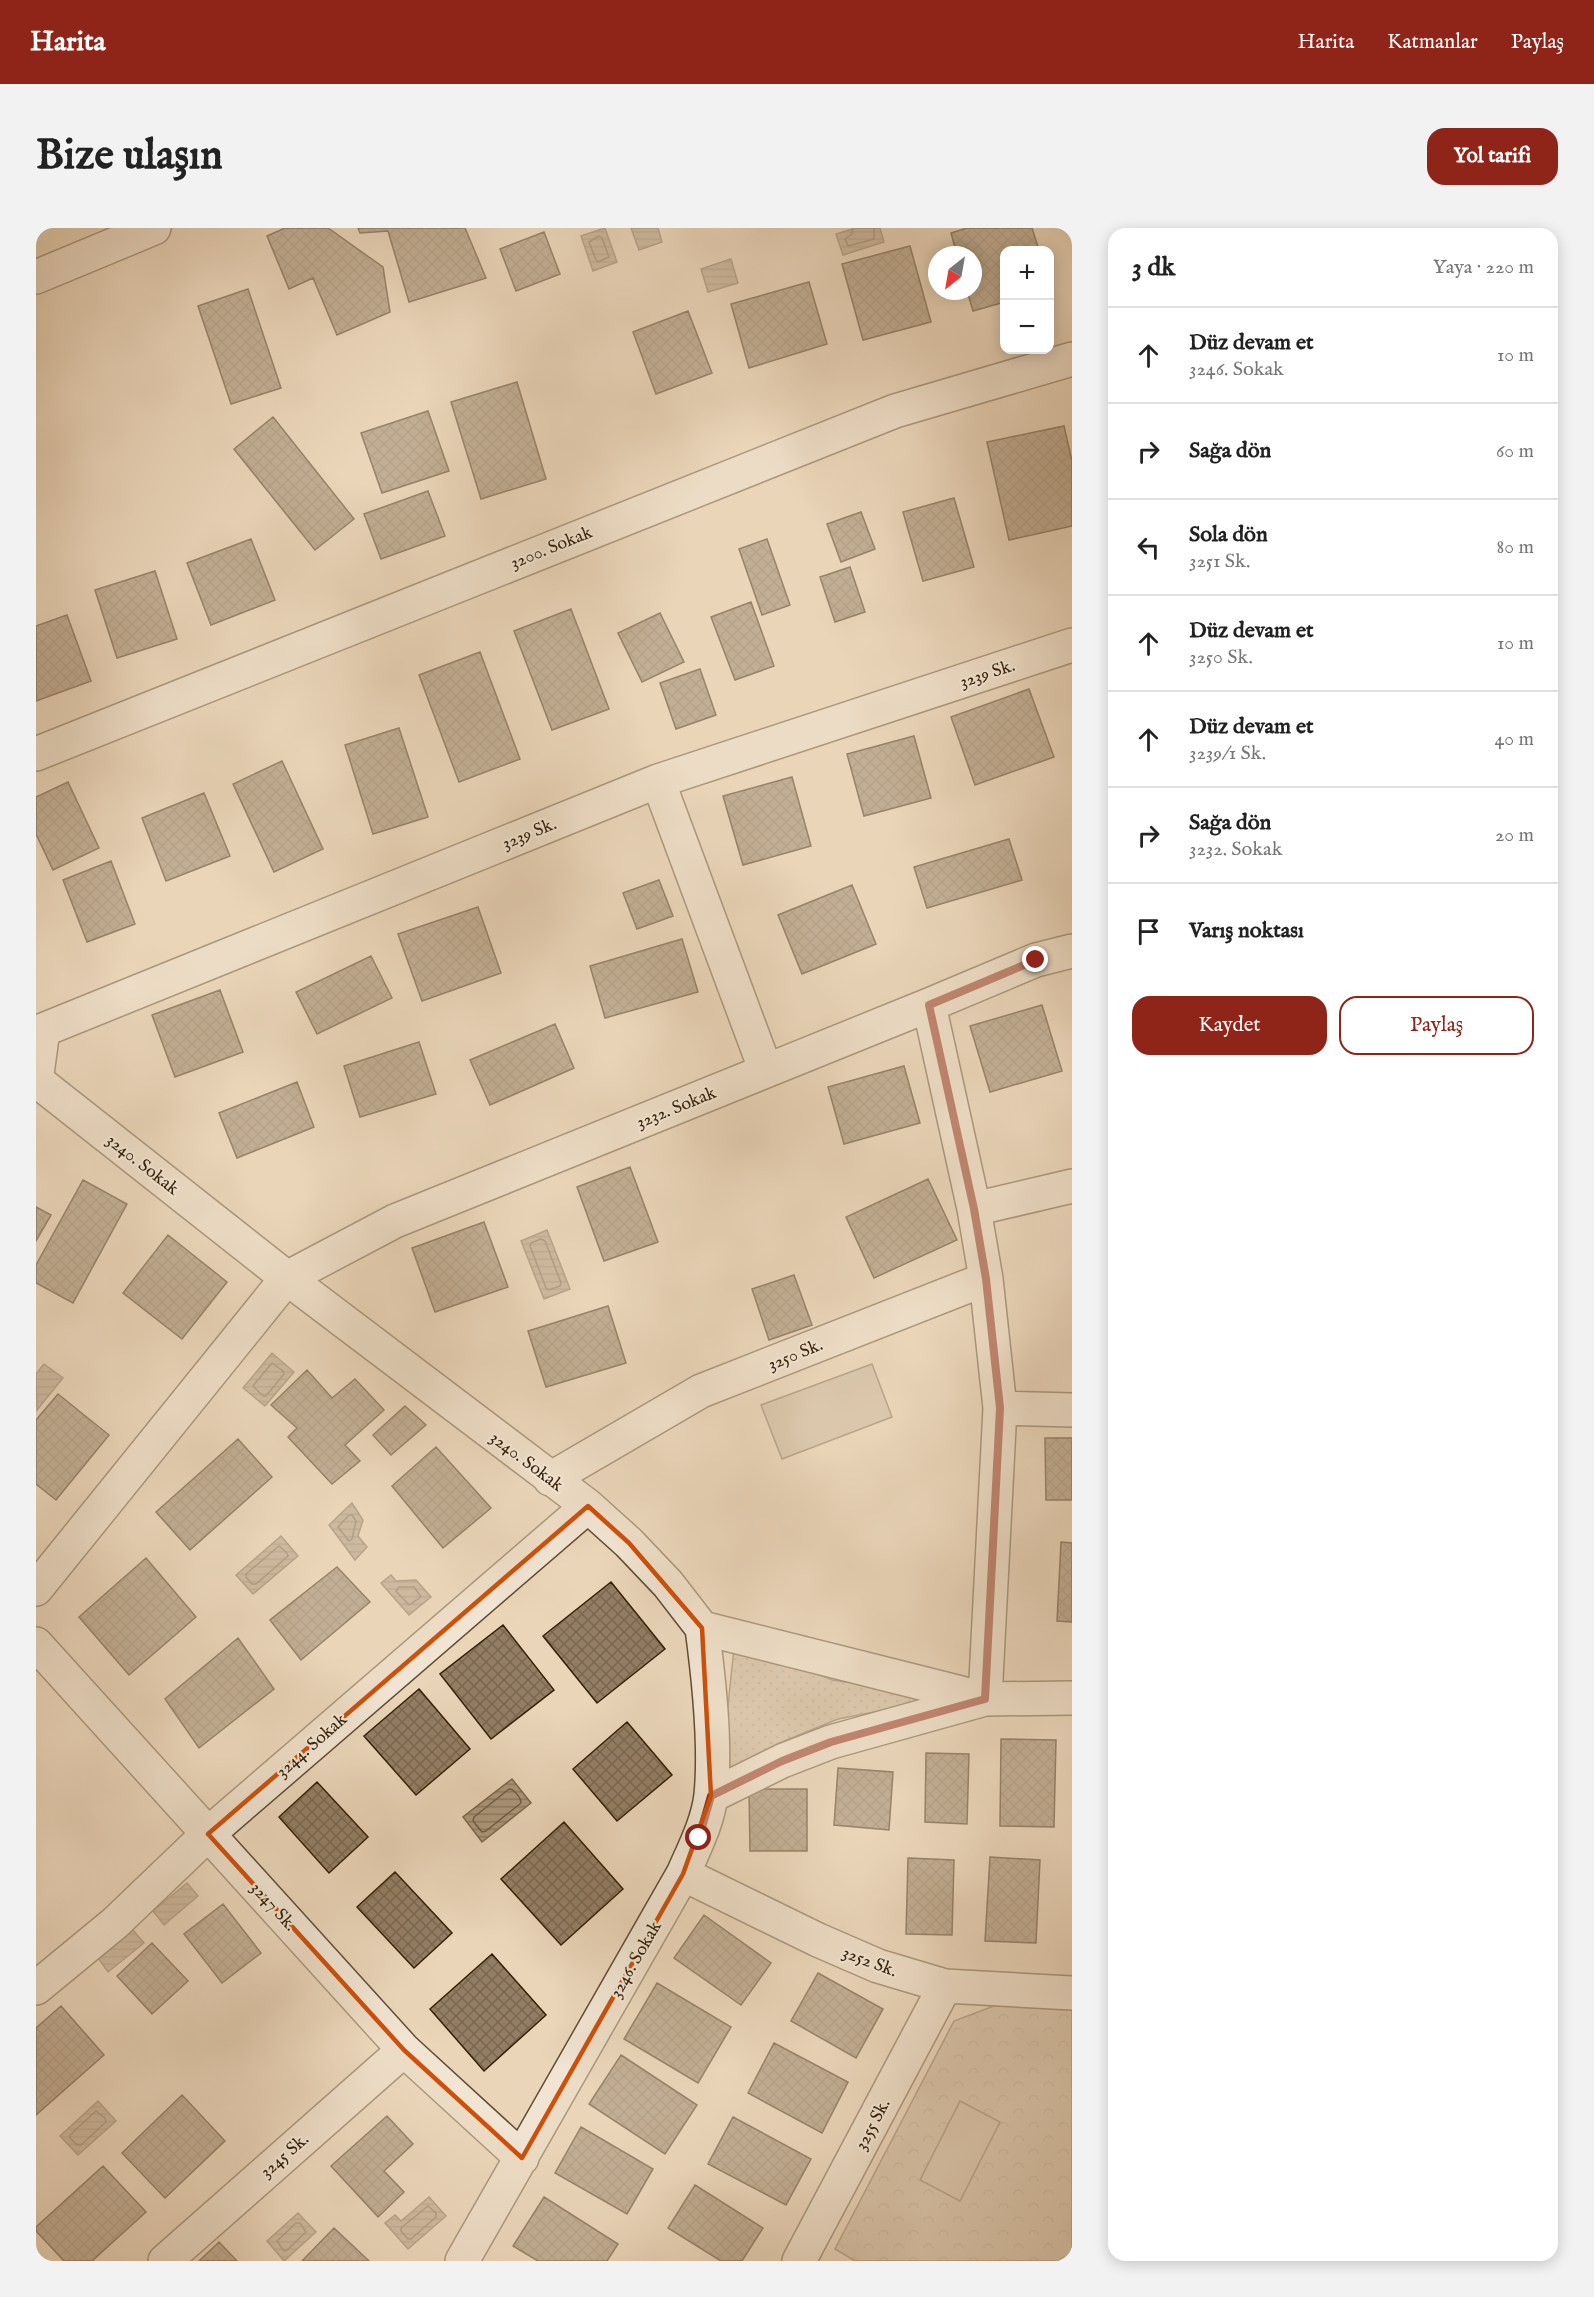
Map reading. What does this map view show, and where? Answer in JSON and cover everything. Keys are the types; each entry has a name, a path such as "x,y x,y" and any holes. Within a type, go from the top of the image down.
{"street":[{"path":"36,277 154,228"},
{"name":"3200. Sokak","path":"36,754 896,411 1072,359"},
{"name":"3239 Sk.","path":"36,1080 43,1030 658,781 1072,645"},
{"path":"658,781 766,1071"},
{"name":"3232. Sokak","path":"287,1278 395,1221 1036,960 1072,951"},
{"path":"929,1005 974,1209 986,1279 1000,1408 985,1699"},
{"name":"3240. Sokak","path":"36,1080 287,1278 588,1506 629,1543 668,1584 702,1628"},
{"path":"974,1209 1072,1186"},
{"path":"36,1589 287,1278"},
{"name":"3250 Sk.","path":"550,1479 701,1391 986,1279"},
{"path":"1000,1408 1072,1410"},
{"name":"3244. Sokak","path":"36,1988 115,1923 208,1834 588,1506"},
{"path":"702,1628 985,1699 1072,1698"},
{"name":"3246. Sokak","path":"462,2261 683,1874 699,1838 711,1796 709,1691 702,1628"},
{"name":"3247 Sk.","path":"36,1644 404,2050 522,2158"},
{"path":"711,1796 782,1761 831,1742 985,1699"},
{"name":"3252 Sk.","path":"683,1874 868,1962 945,1986 1072,1993"},
{"name":"3255 Sk.","path":"804,2259 945,1986"},
{"name":"3245 Sk.","path":"165,2261 404,2050"}],"highlighted area":[{"path":"588,1506 629,1543 702,1628 711,1796 683,1874 522,2158 404,2050 208,1834"}],"green space":[{"path":"872,1364 892,1417 782,1459 761,1405"},
{"path":"735,1639 832,1680 951,1697 838,1719 777,1744 720,1781"},
{"path":"1007,2001 1072,2008 1072,2261 855,2261 835,2249 954,2021"},
{"path":"960,2101 1000,2122 960,2201 920,2180"}],"water":[{"path":"605,228 617,262 593,271 581,236"},
{"path":"631,228 658,228 662,242 639,250"},
{"path":"856,228 880,228 884,242 843,255 836,234"},
{"path":"731,259 738,283 708,292 701,269"},
{"path":"547,1230 570,1289 544,1299 521,1241"},
{"path":"272,1353 294,1372 265,1406 243,1388"},
{"path":"44,1364 63,1378 37,1410 36,1374"},
{"path":"352,1503 363,1520 358,1536 367,1547 355,1560 329,1525"},
{"path":"281,1536 298,1556 253,1594 236,1575"},
{"path":"391,1575 396,1581 416,1580 431,1597 409,1615 381,1583"},
{"path":"512,1779 531,1803 482,1842 463,1817"},
{"path":"187,1883 198,1896 164,1925 153,1911"},
{"path":"133,1930 144,1943 108,1972 98,1958"},
{"path":"98,2101 116,2121 78,2155 60,2136"},
{"path":"429,2197 446,2216 408,2249 385,2223 395,2215 401,2221"},
{"path":"298,2213 316,2232 284,2261 267,2241"}],"building":[{"path":"285,228 328,228 383,267 390,312 337,335 313,278 289,289 267,236"},
{"path":"358,228 465,228 486,278 409,302 388,231 360,233"},
{"path":"967,228 1032,228 1038,246 1000,246 1000,303 973,311 970,300 982,300 982,246 955,246 951,233"},
{"path":"544,232 560,274 516,291 500,249"},
{"path":"910,246 931,322 863,340 842,264"},
{"path":"809,282 827,344 749,368 731,304"},
{"path":"248,289 281,388 231,404 198,306"},
{"path":"688,311 712,373 656,394 633,332"},
{"path":"517,382 546,479 481,499 451,402"},
{"path":"428,411 449,471 382,493 361,433"},
{"path":"273,417 354,519 315,550 234,449"},
{"path":"1064,426 1072,461 1072,526 1009,540 987,442"},
{"path":"428,491 445,536 381,559 364,514"},
{"path":"954,498 974,567 923,581 903,512"},
{"path":"861,512 875,549 841,562 827,524"},
{"path":"251,539 275,600 211,625 187,563"},
{"path":"767,539 790,605 762,615 739,549"},
{"path":"850,567 865,612 835,622 820,577"},
{"path":"155,571 177,639 117,658 95,590"},
{"path":"751,602 774,666 735,680 711,617"},
{"path":"571,609 609,709 552,730 514,631"},
{"path":"660,613 684,662 642,682 618,633"},
{"path":"67,615 91,681 36,701 36,626"},
{"path":"480,652 520,759 459,782 419,675"},
{"path":"700,669 716,715 676,729 660,683"},
{"path":"1029,689 1054,757 975,785 951,717"},
{"path":"399,728 428,817 373,834 345,745"},
{"path":"914,736 931,798 864,816 847,754"},
{"path":"282,761 323,849 274,872 233,784"},
{"path":"792,777 811,846 743,865 723,796"},
{"path":"68,782 99,848 53,870 36,834 36,797"},
{"path":"204,793 230,856 166,881 142,818"},
{"path":"1009,839 1022,880 927,908 914,867"},
{"path":"111,861 135,924 87,942 63,880"},
{"path":"659,880 673,916 637,929 623,893"},
{"path":"852,885 876,944 802,974 778,915"},
{"path":"478,907 501,973 422,1001 398,934"},
{"path":"682,939 698,992 605,1018 590,966"},
{"path":"371,956 392,998 317,1034 296,992"},
{"path":"220,990 243,1052 175,1077 152,1015"},
{"path":"1042,1005 1062,1071 990,1092 970,1026"},
{"path":"555,1024 574,1068 490,1105 470,1060"},
{"path":"419,1042 436,1094 360,1117 344,1066"},
{"path":"904,1066 920,1123 844,1144 828,1087"},
{"path":"297,1082 314,1127 237,1158 219,1113"},
{"path":"630,1167 658,1242 604,1261 577,1187"},
{"path":"928,1179 957,1240 874,1278 846,1217"},
{"path":"83,1180 127,1204 73,1303 36,1283 36,1265"},
{"path":"36,1207 51,1215 36,1241"},
{"path":"484,1222 508,1287 435,1312 412,1248"},
{"path":"168,1235 227,1282 182,1339 123,1293"},
{"path":"794,1275 812,1325 769,1340 752,1289"},
{"path":"608,1306 626,1363 546,1387 528,1331"},
{"path":"307,1370 332,1398 355,1379 384,1410 345,1445 360,1461 332,1484 288,1437 297,1428 271,1405"},
{"path":"58,1394 109,1435 56,1500 36,1484 36,1420"},
{"path":"405,1406 426,1425 391,1455 373,1435"},
{"path":"1045,1438 1072,1438 1072,1500 1046,1500"},
{"path":"238,1439 272,1477 190,1550 156,1512"},
{"path":"436,1447 491,1508 443,1548 392,1486"},
{"path":"1061,1542 1072,1543 1072,1622 1057,1621"},
{"path":"146,1558 196,1617 129,1675 79,1617"},
{"path":"337,1567 370,1602 301,1660 270,1620"},
{"path":"611,1582 665,1649 597,1703 543,1636"},
{"path":"503,1625 554,1690 491,1739 440,1674"},
{"path":"238,1638 274,1689 199,1748 165,1699"},
{"path":"419,1689 470,1749 416,1795 364,1736"},
{"path":"627,1722 672,1775 617,1821 573,1769"},
{"path":"1001,1739 1056,1740 1054,1827 1000,1826"},
{"path":"926,1753 969,1754 967,1824 925,1822"},
{"path":"838,1768 893,1772 889,1830 834,1825"},
{"path":"317,1782 368,1837 329,1873 279,1817"},
{"path":"749,1789 807,1789 807,1851 750,1851"},
{"path":"564,1822 623,1889 561,1945 501,1879"},
{"path":"990,1857 1040,1860 1036,1943 985,1941"},
{"path":"908,1858 954,1860 952,1935 906,1934"},
{"path":"395,1872 452,1933 414,1968 357,1907"},
{"path":"223,1904 261,1953 222,1983 184,1934"},
{"path":"704,1915 771,1963 741,2005 674,1958"},
{"path":"152,1943 188,1981 152,2014 117,1976"},
{"path":"492,1954 546,2015 484,2071 430,2009"},
{"path":"818,1973 883,2009 856,2058 791,2021"},
{"path":"657,1983 731,2027 698,2083 624,2039"},
{"path":"61,2006 104,2055 36,2115 36,2028"},
{"path":"774,2043 848,2082 822,2133 748,2093"},
{"path":"621,2055 697,2105 665,2154 589,2104"},
{"path":"182,2095 225,2141 165,2198 122,2153"},
{"path":"387,2116 413,2144 384,2171 404,2192 378,2217 331,2166"},
{"path":"733,2117 811,2159 786,2205 708,2164"},
{"path":"581,2127 653,2169 627,2214 555,2173"},
{"path":"103,2166 146,2212 92,2261 64,2261 36,2231 36,2227"},
{"path":"695,2185 763,2228 742,2261 721,2261 668,2228"},
{"path":"544,2197 618,2244 607,2261 538,2261 513,2246"},
{"path":"334,2228 369,2261 302,2261"},
{"path":"219,2242 237,2261 199,2261"}],"route":[{"path":"699,1838 711,1796 782,1761 831,1742 985,1699 1000,1408 986,1279 974,1209 929,1005 1036,960"}]}
